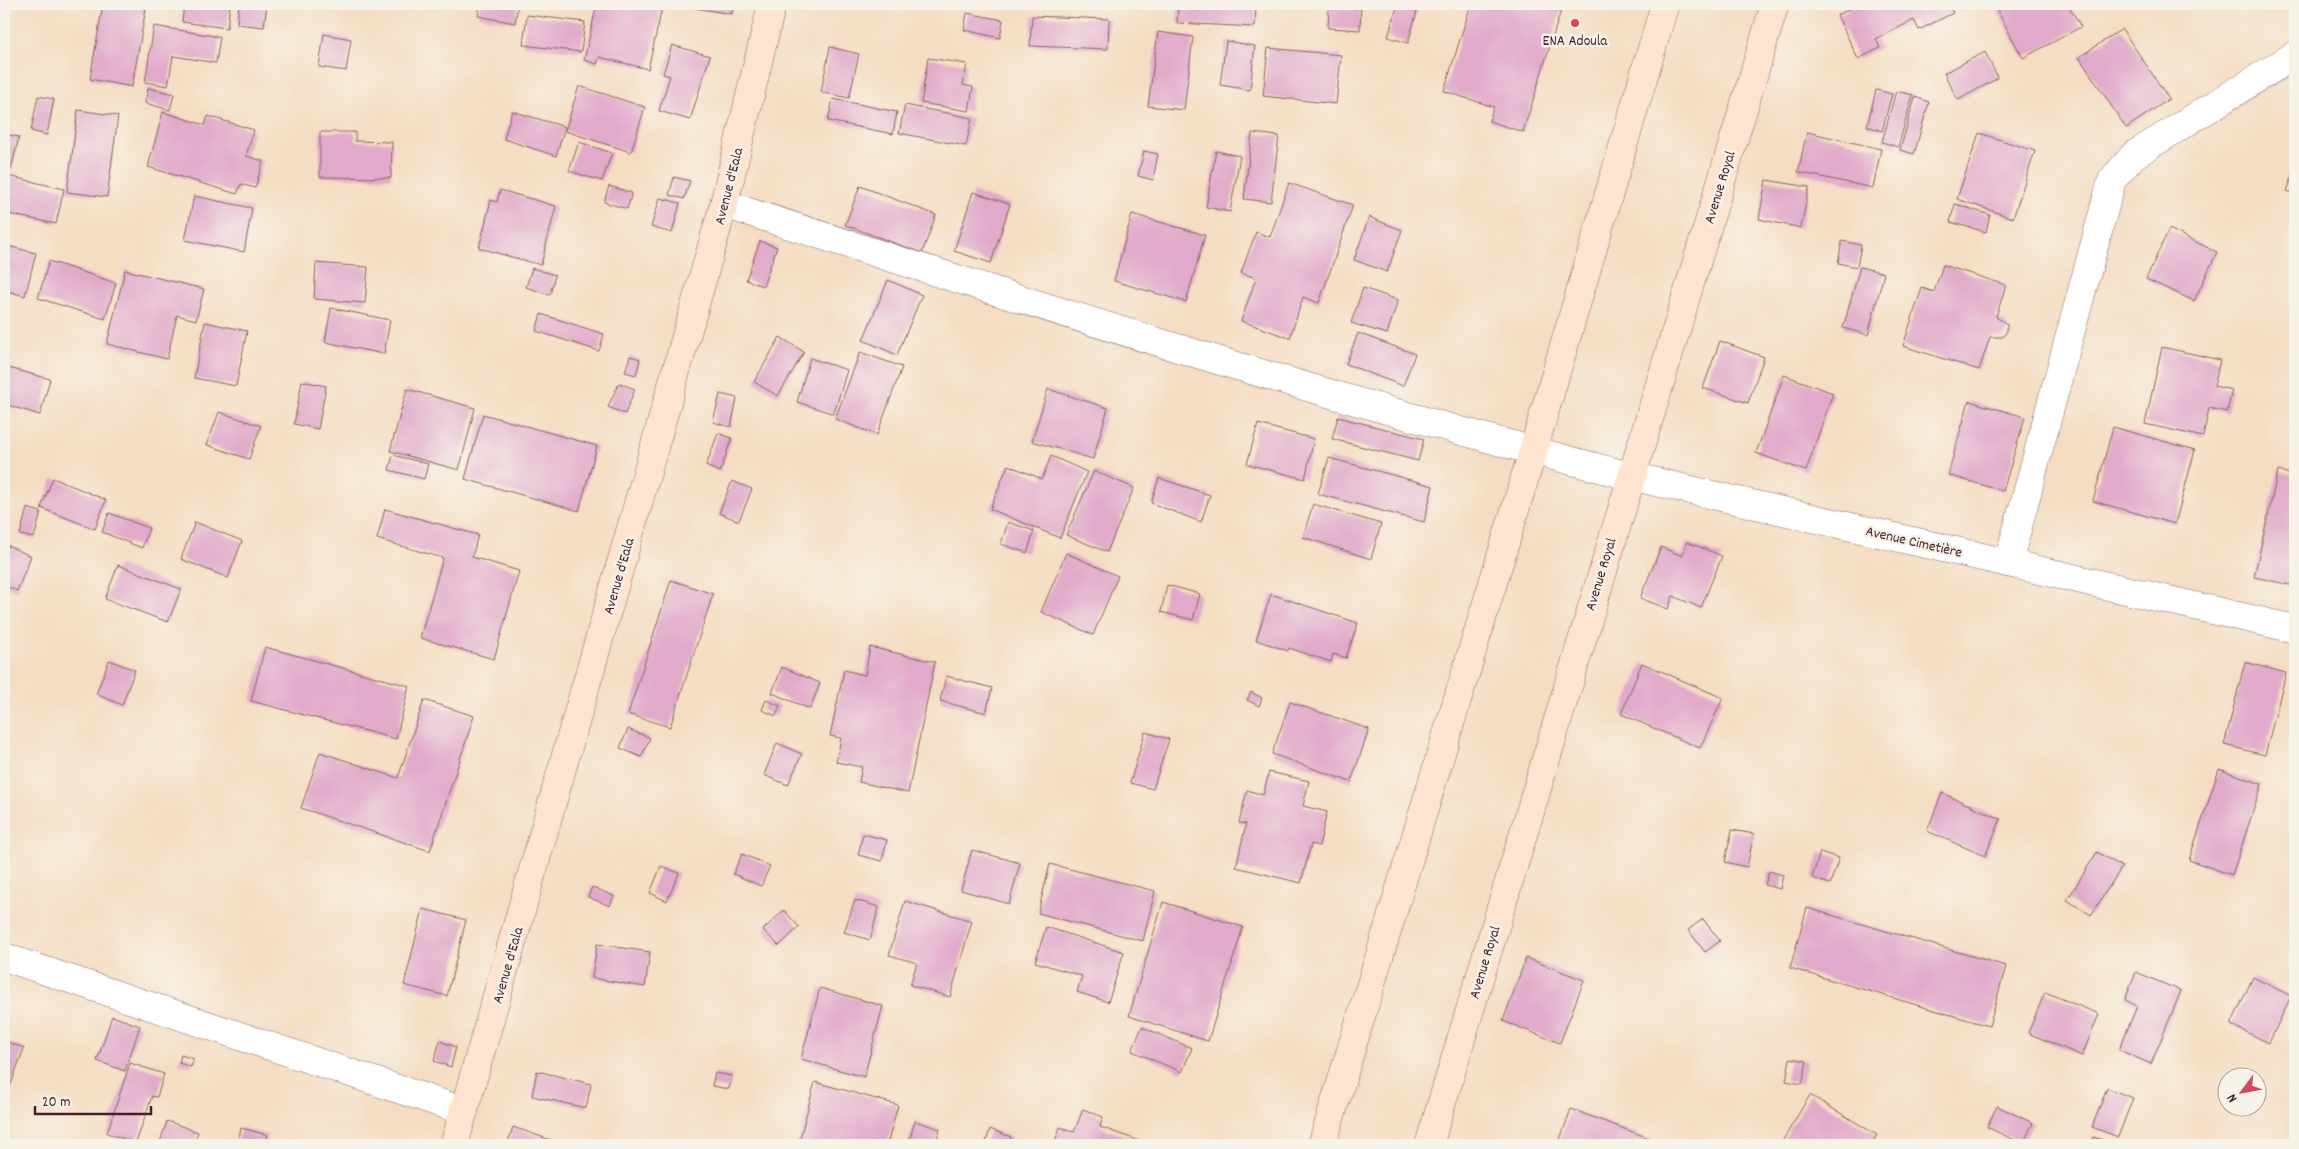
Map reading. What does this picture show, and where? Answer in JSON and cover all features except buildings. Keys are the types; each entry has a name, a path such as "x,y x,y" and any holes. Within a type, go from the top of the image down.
{"street":[{"name":"Avenue d'Eala","path":"454,1145 724,204 772,4"},
{"path":"1322,1145 1533,451 1665,4"},
{"name":"Avenue Royal","path":"1429,1145 1630,476 1775,4"},
{"path":"2008,563 2112,180 2134,155 2295,55"},
{"name":"Avenue Cimetière","path":"724,204 1134,336 1533,451 1630,476 2295,629"},
{"path":"4,957 464,1111"}],"place":[{"name":"ENA Adoula","path":"1575,23"}]}
